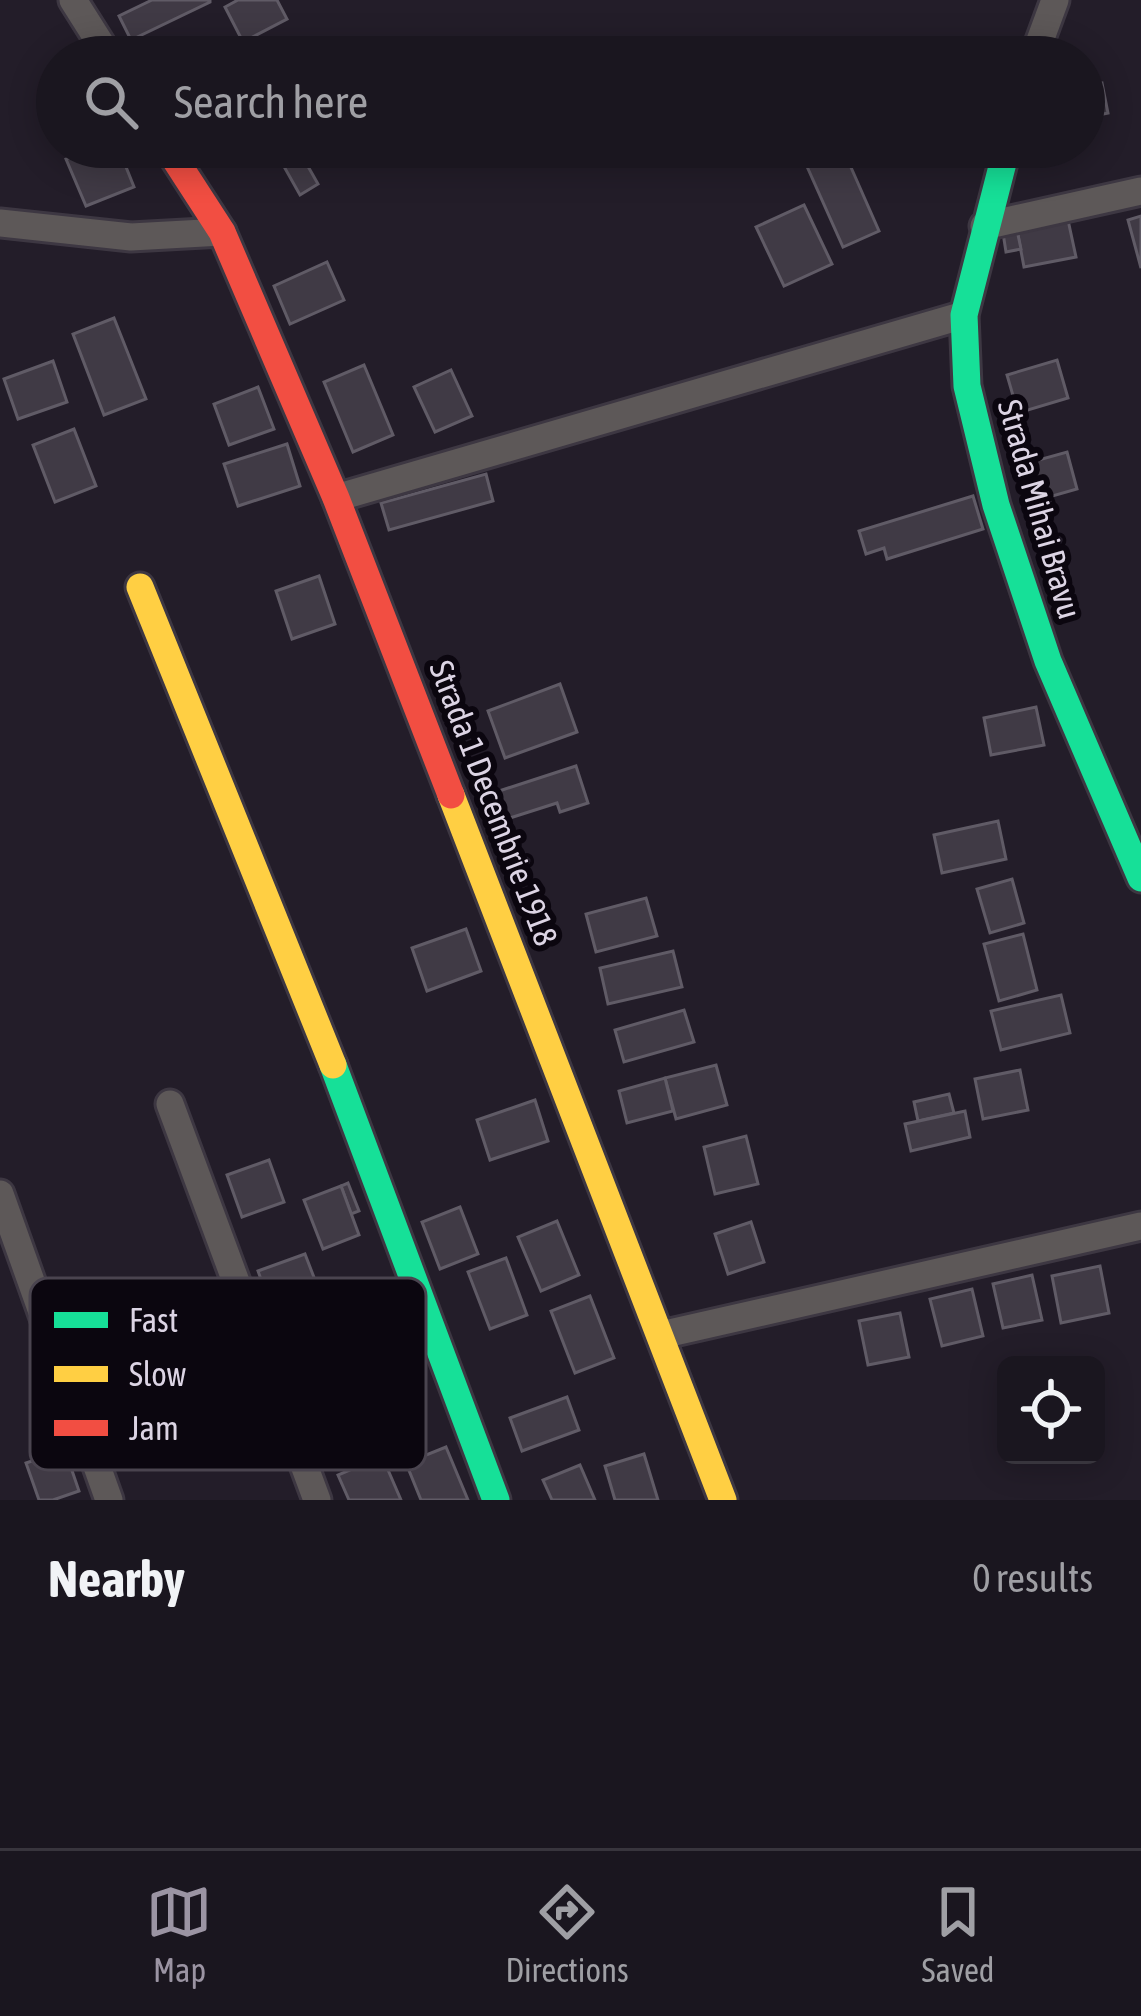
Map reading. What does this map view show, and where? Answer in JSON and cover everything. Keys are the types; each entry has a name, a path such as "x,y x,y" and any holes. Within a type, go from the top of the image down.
{"street":[{"path":"73,0 96,36"},
{"path":"1042,36 1055,0"},
{"name":"Strada 1 Decembrie 1918","path":"181,168 222,232 336,498 724,1500"},
{"name":"Strada Mihai Bravu","path":"1001,168 964,315 967,386 1016,569 1048,661 1141,878"},
{"path":"984,226 1141,191"},
{"path":"0,223 130,237 222,232"},
{"path":"336,498 964,315"},
{"path":"140,587 342,1087 413,1278"},
{"path":"170,1104 235,1278"},
{"path":"0,1194 30,1278"},
{"path":"661,1335 1141,1226"},
{"path":"426,1312 496,1500"},
{"path":"99,1470 110,1500"},
{"path":"306,1470 317,1500"}],"building":[{"path":"152,0 210,0 139,36 129,36 119,16"},
{"path":"238,0 277,0 287,19 254,36 240,36 225,7"},
{"path":"70,168 126,168 134,187 86,206"},
{"path":"285,168 309,168 318,184 300,195"},
{"path":"808,168 851,168 879,231 843,247"},
{"path":"804,205 832,264 784,286 756,227"},
{"path":"1141,216 1141,268 1128,220"},
{"path":"1068,220 1076,257 1024,267 1017,230"},
{"path":"1017,230 1021,249 1006,252 1003,233"},
{"path":"327,262 344,300 290,324 274,286"},
{"path":"114,318 146,399 104,415 73,334"},
{"path":"1057,360 1068,398 1018,413 1007,375"},
{"path":"53,361 67,402 18,419 4,379"},
{"path":"364,365 393,435 353,452 324,382"},
{"path":"451,370 472,416 435,432 414,387"},
{"path":"258,387 274,429 229,445 214,404"},
{"path":"74,429 96,486 55,502 33,445"},
{"path":"287,444 300,486 238,506 224,464"},
{"path":"1067,452 1077,489 1035,501 1024,464"},
{"path":"486,474 493,501 389,530 381,503"},
{"path":"973,496 983,529 887,559 884,548 866,554 859,531"},
{"path":"319,576 335,624 292,639 276,591"},
{"path":"560,684 577,732 505,758 488,711"},
{"path":"1036,707 1044,745 991,755 984,718"},
{"path":"576,766 588,803 560,812 557,803 507,819 499,791"},
{"path":"998,821 1006,859 942,873 934,835"},
{"path":"1012,879 1024,923 990,933 977,889"},
{"path":"646,898 657,936 596,952 586,914"},
{"path":"466,929 481,971 427,991 412,948"},
{"path":"1023,934 1037,990 999,1001 984,944"},
{"path":"673,951 682,987 608,1004 600,968"},
{"path":"1061,995 1070,1033 1001,1050 991,1011"},
{"path":"684,1010 694,1042 624,1062 615,1030"},
{"path":"716,1065 727,1105 676,1119 665,1078"},
{"path":"1020,1070 1028,1110 983,1119 975,1079"},
{"path":"665,1078 673,1111 627,1123 619,1091"},
{"path":"949,1094 954,1113 918,1121 914,1102"},
{"path":"535,1100 548,1141 490,1160 477,1120"},
{"path":"965,1111 970,1137 911,1151 905,1124"},
{"path":"746,1136 758,1184 715,1194 704,1147"},
{"path":"269,1160 284,1202 242,1217 227,1175"},
{"path":"348,1183 359,1211 351,1214 341,1186"},
{"path":"341,1186 359,1235 323,1249 304,1200"},
{"path":"460,1207 478,1254 440,1269 422,1222"},
{"path":"557,1221 579,1275 541,1291 518,1237"},
{"path":"751,1222 764,1262 728,1274 715,1234"},
{"path":"305,1254 314,1278 261,1278 258,1271"},
{"path":"506,1258 527,1315 490,1329 468,1272"},
{"path":"1100,1266 1109,1313 1061,1323 1052,1276"},
{"path":"1032,1275 1042,1320 1003,1328 993,1284"},
{"path":"972,1289 983,1336 942,1346 930,1299"},
{"path":"590,1296 614,1358 575,1373 551,1311"},
{"path":"900,1313 909,1357 868,1365 859,1321"},
{"path":"567,1397 579,1430 522,1451 510,1418"},
{"path":"446,1447 468,1500 421,1500 409,1470 426,1470 426,1455"},
{"path":"644,1454 658,1500 615,1500 605,1466"},
{"path":"30,1462 30,1470 72,1470 79,1491 39,1500 26,1463"},
{"path":"580,1465 595,1500 552,1500 543,1480"},
{"path":"350,1470 388,1470 401,1500 349,1500 338,1475"}],"traffic: fast":[{"path":"1002,168 964,315 967,386 996,505 1048,661 1141,878"},
{"path":"333,1065 413,1278"},
{"path":"426,1313 496,1500"}],"traffic: slow":[{"path":"140,587 333,1065"},
{"path":"451,795 723,1500"}],"traffic: jam":[{"path":"181,168 222,232 336,498 451,795"}]}
